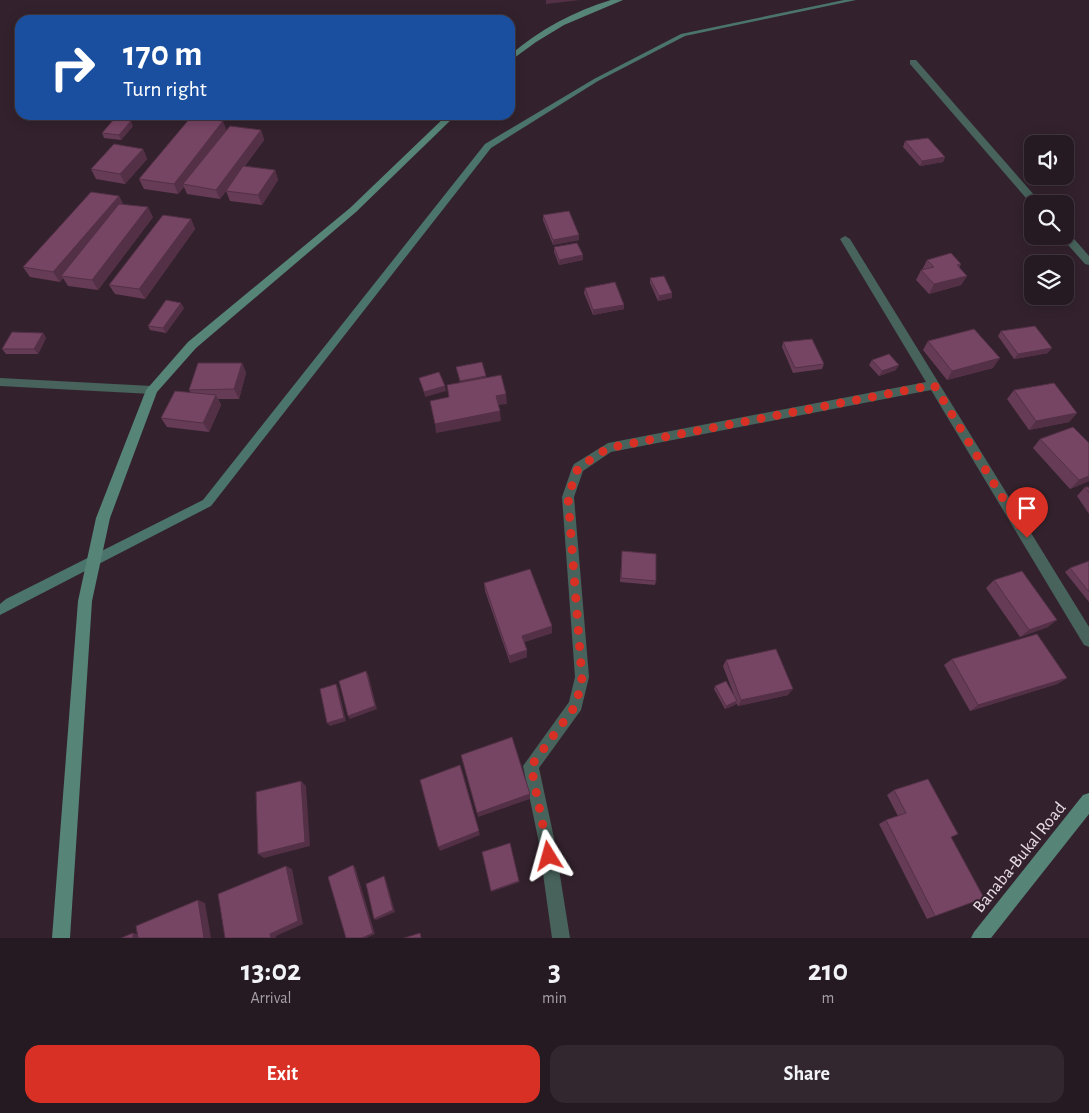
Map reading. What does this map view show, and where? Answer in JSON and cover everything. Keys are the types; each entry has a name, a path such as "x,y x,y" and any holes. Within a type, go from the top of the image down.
{"street":[{"path":"515,54 551,30 591,10 619,0"},
{"path":"913,62 1030,195"},
{"path":"61,938 85,601 103,518 152,390 192,346 353,210 447,120"},
{"path":"845,239 1089,640"},
{"path":"1074,245 1089,262"},
{"path":"0,382 152,390"},
{"path":"560,938 546,838 531,766 576,705 582,678 568,497 578,468 608,448 934,385"},
{"name":"Banaba-Bukal Road","path":"980,938 1089,801"}],"building":[{"path":"113,120 131,121 119,135 102,133"},
{"path":"188,120 223,121 174,184 139,179"},
{"path":"230,126 261,130 216,190 183,184"},
{"path":"928,138 945,157 922,161 905,141"},
{"path":"114,144 143,149 120,174 91,169"},
{"path":"243,166 275,170 258,195 226,191"},
{"path":"91,192 119,196 53,272 23,267"},
{"path":"119,204 148,207 92,280 61,276"},
{"path":"569,211 579,235 553,240 543,215"},
{"path":"163,215 191,219 139,289 109,285"},
{"path":"577,243 583,255 559,260 554,247"},
{"path":"951,253 961,264 957,265 967,276 934,284 921,270 934,267 927,260"},
{"path":"664,276 672,293 659,296 650,278"},
{"path":"615,282 624,305 593,310 585,288"},
{"path":"166,300 181,303 163,328 148,326"},
{"path":"1035,326 1052,348 1018,354 1001,331"},
{"path":"974,329 1000,358 952,371 928,341"},
{"path":"12,332 43,333 34,349 2,349"},
{"path":"812,339 824,364 795,368 783,342"},
{"path":"889,354 899,365 882,371 872,360"},
{"path":"482,362 486,376 460,381 456,367"},
{"path":"198,363 242,363 234,389 189,390"},
{"path":"439,372 445,386 424,392 419,378"},
{"path":"501,375 506,394 496,396 500,411 435,424 430,401 449,397 447,385"},
{"path":"1054,383 1077,413 1036,421 1014,390"},
{"path":"175,391 216,395 203,423 161,418"},
{"path":"1073,427 1089,443 1089,476 1079,480 1040,439"},
{"path":"622,551 656,554 656,581 621,578"},
{"path":"1089,561 1089,592 1070,568"},
{"path":"530,569 552,626 522,636 527,650 509,656 484,583"},
{"path":"1022,571 1057,620 1029,630 994,580"},
{"path":"1037,634 1067,678 978,705 952,659"},
{"path":"776,649 793,689 741,700 726,660"},
{"path":"366,671 375,706 348,716 339,681"},
{"path":"726,681 737,701 726,706 715,686"},
{"path":"336,684 344,718 327,723 320,689"},
{"path":"512,737 530,794 477,813 461,755"},
{"path":"460,765 479,831 438,847 420,780"},
{"path":"928,779 958,834 951,837 984,898 935,916 886,820 906,813 894,790"},
{"path":"301,781 305,842 258,854 256,792"},
{"path":"510,843 519,881 491,891 482,852"},
{"path":"353,865 373,933 362,938 346,938 328,877"},
{"path":"286,866 298,921 270,934 271,938 225,938 218,894"},
{"path":"384,876 393,910 374,919 366,884"},
{"path":"198,900 204,938 138,938 136,926"},
{"path":"133,933 133,938 121,938"},
{"path":"420,933 421,938 404,938"}],"waterway":[{"path":"0,610 10,603 207,503 488,146 596,80 683,35 853,0"}],"route":[{"path":"549,856 531,766 576,705 582,678 568,497 578,468 608,448 934,385 1027,538"}]}
